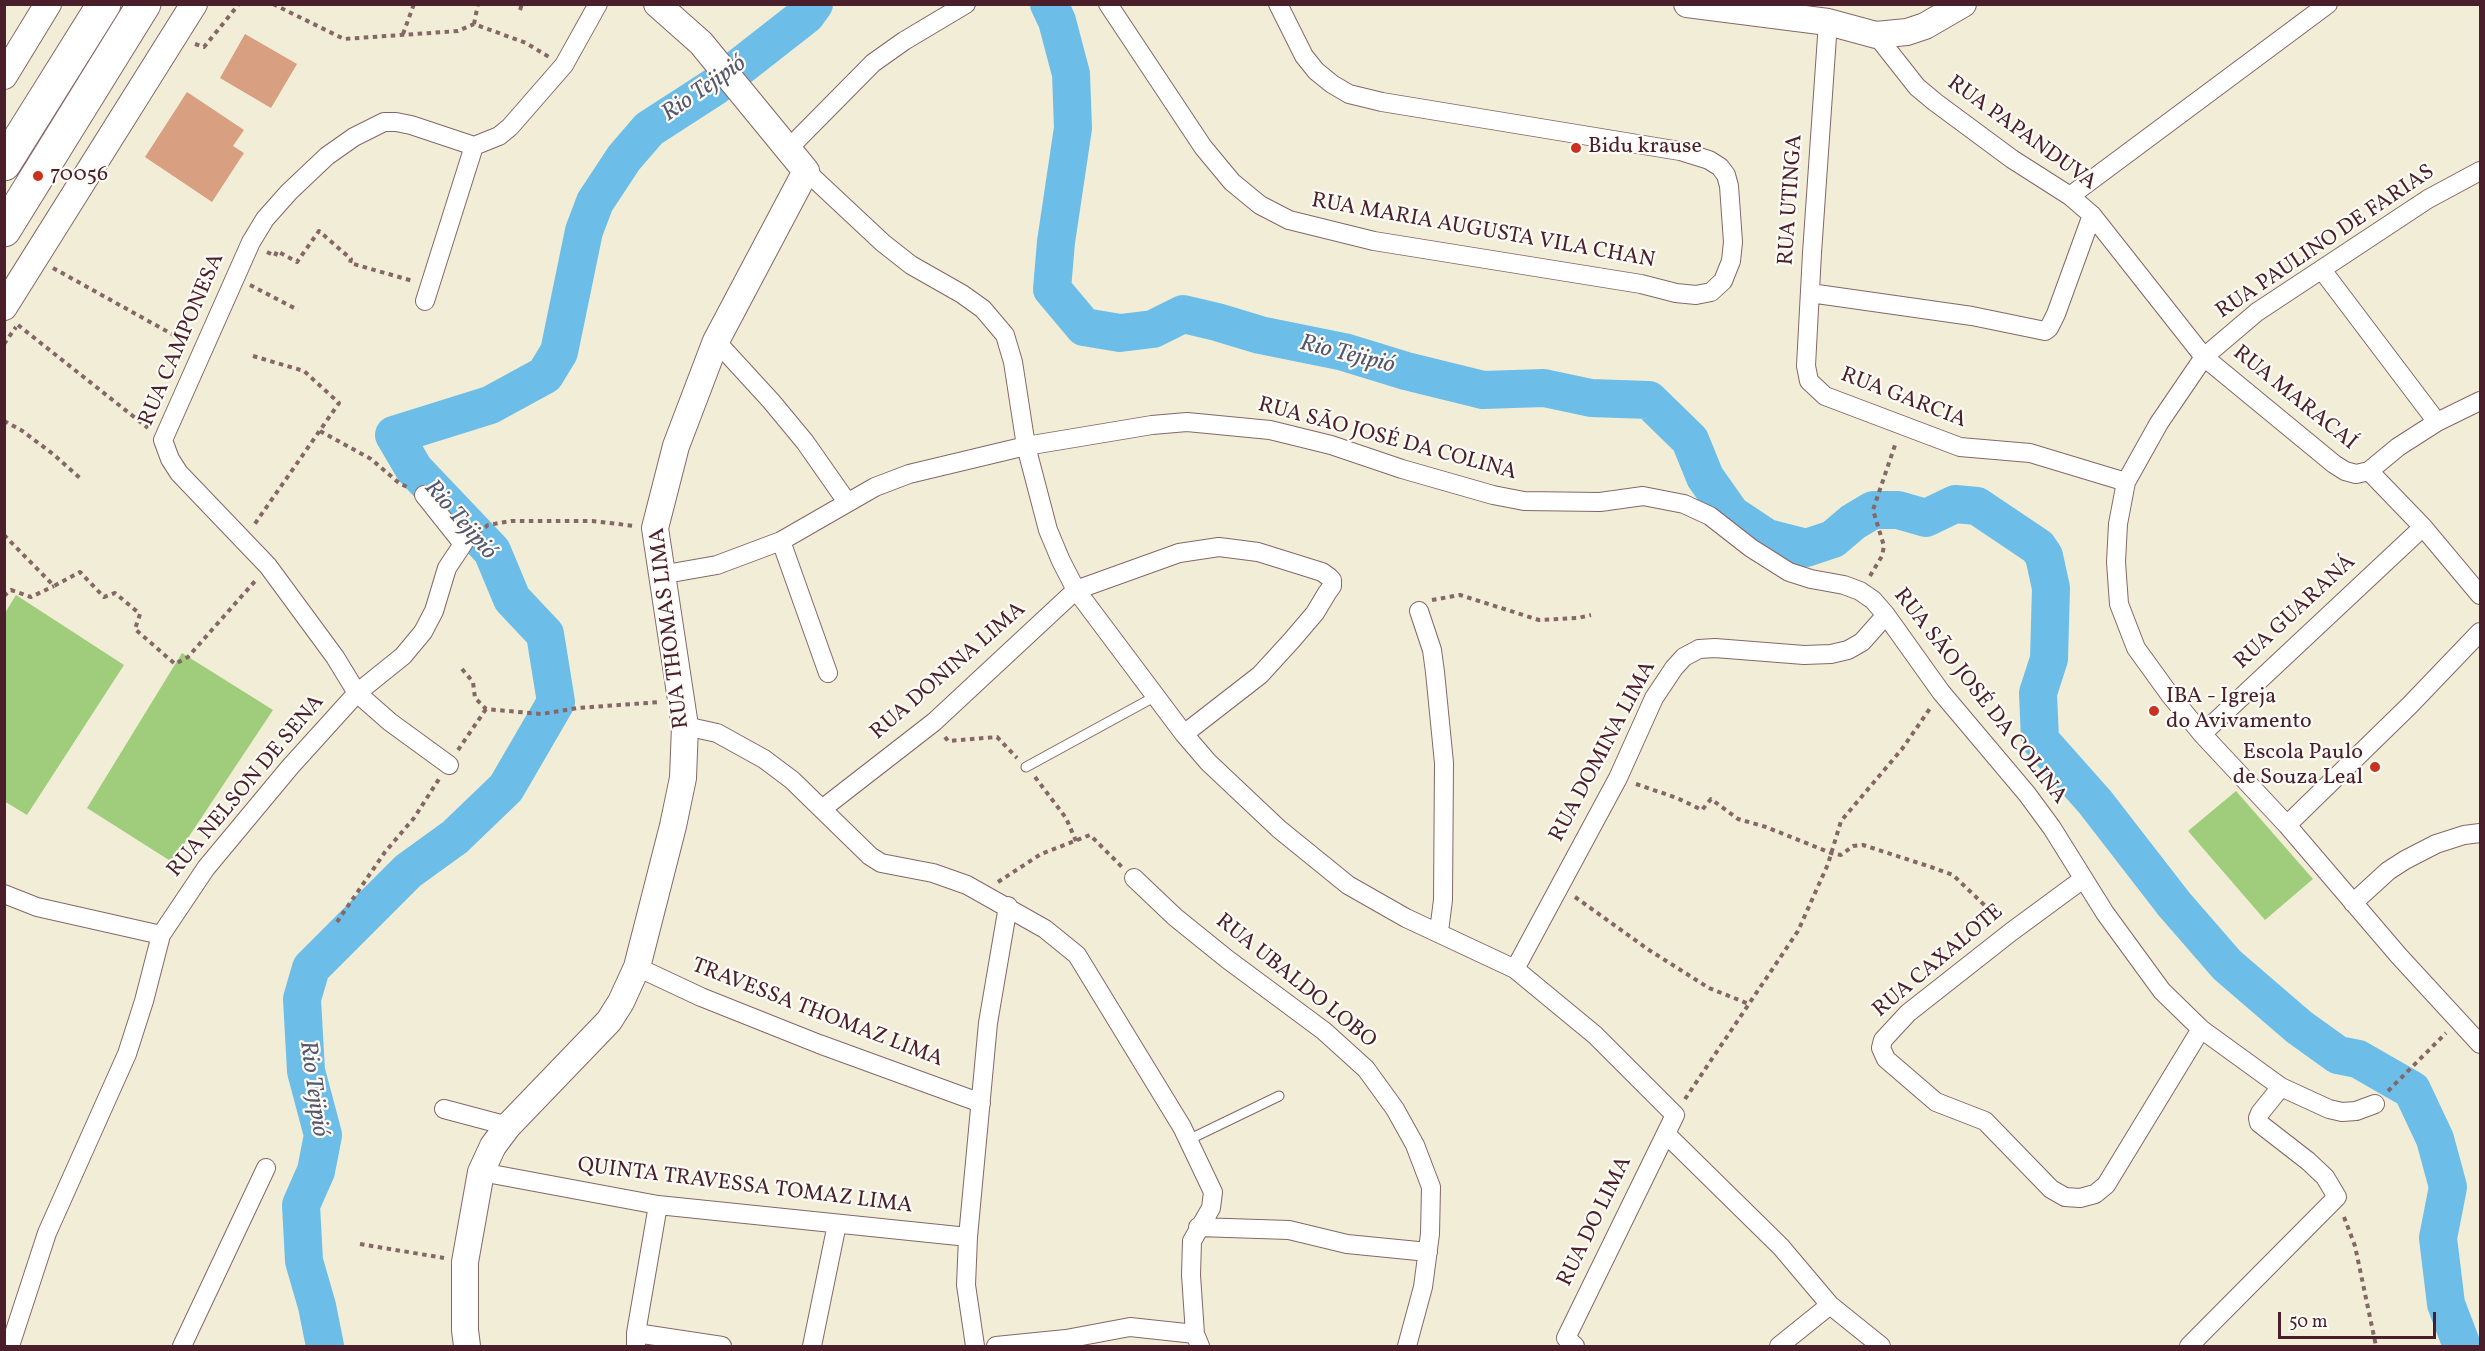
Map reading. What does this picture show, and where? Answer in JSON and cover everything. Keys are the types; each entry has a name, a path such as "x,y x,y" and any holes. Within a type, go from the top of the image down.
{"highway":[{"path":"4,164 104,4"},
{"path":"4,230 144,4"}],"street":[{"path":"4,76 48,4"},
{"path":"8,313 33,258 194,4"},
{"path":"427,293 474,146 487,143 510,127 564,65 598,4"},
{"path":"657,4 701,43 806,171 883,243 911,265 969,299 997,324 1005,335 1010,348 1026,446 1048,530 1076,590 1184,734 1236,790 1278,829 1348,885 1407,918 1439,931 1515,969 1595,1035 1674,1115"},
{"path":"788,149 873,63 904,41 966,4"},
{"name":"RUA MARIA AUGUSTA VILA CHAN","path":"1108,4 1203,147 1232,182 1260,205 1289,220 1374,240 1696,295 1711,292 1723,281 1731,261 1733,242 1729,186 1726,175 1720,167 1709,160 1680,151 1382,102 1349,94 1332,84 1310,64 1278,4"},
{"path":"1687,4 1828,22 1876,34 1907,32 1925,26 1962,4"},
{"path":"2070,196 2328,4"},
{"name":"RUA UTINGA","path":"1809,381 1806,366 1828,22"},
{"name":"RUA PAPANDUVA","path":"1876,34 1917,87 2012,159 2070,196 2092,215 2204,357"},
{"name":"RUA CAMPONESA","path":"448,765 390,722 357,693 324,641 268,566 179,473 170,459 163,440 251,242 265,219 289,192 327,156 369,128 384,122 396,122 474,146"},
{"name":"RUA THOMAS LIMA","path":"467,1347 465,1262 481,1172 493,1146 508,1126 609,1021 621,1002 637,967 683,778 685,726 660,575 655,528 676,446 716,341 806,171"},
{"name":"RUA PAULINO DE FARIAS","path":"2481,171 2428,199 2257,312 2204,357 2159,423 2126,482 2118,524 2116,553 2119,604 2136,648 2170,695 2202,734 2287,825 2353,903 2481,1044"},
{"path":"1810,293 1972,316 2045,331 2056,314 2092,215"},
{"path":"2322,270 2438,422"},
{"path":"716,341 806,442 848,502"},
{"name":"RUA MARACAÍ","path":"2204,357 2334,464 2345,471 2356,474 2369,471 2423,526 2481,596"},
{"name":"RUA GARCIA","path":"1809,381 1825,396 1959,447 2030,453 2126,482"},
{"path":"2369,471 2398,447 2438,422 2481,401"},
{"name":"RUA SÃO JOSÉ DA COLINA","path":"660,575 717,564 781,541 875,487 909,474 1026,446 1152,425 1187,422 1270,430 1331,445 1402,470 1493,495 1524,501 1600,502 1643,496 1684,504 1710,516 1751,548 1789,572 1844,585 1860,591 1873,600 1941,692 2027,794 2052,828 2083,879 2136,957 2162,991 2201,1029 2281,1087 2330,1109 2342,1112 2356,1111 2374,1104"},
{"name":"RUA NELSON DE SENA","path":"10,1347 47,1233 127,1054 161,935 206,868 290,767 357,693 403,656 423,632 434,611 447,568 463,544 424,495"},
{"name":"RUA GUARANÁ","path":"2202,734 2423,526"},
{"path":"781,541 828,673"},
{"path":"1076,590 1179,553 1219,547 1258,552 1322,572 1332,580 1332,586 1315,613 1260,675 1184,734"},
{"name":"RUA DONINA LIMA","path":"822,809 934,723 1076,590"},
{"path":"1419,611 1432,650 1443,753 1443,900 1439,931"},
{"name":"RUA DOMINA LIMA","path":"1515,969 1618,778 1654,699 1684,657 1699,649 1715,648 1804,655 1831,654 1848,650 1862,642 1886,615"},
{"path":"2287,825 2402,714 2481,632"},
{"path":"685,726 717,733 764,759 792,780 857,845 881,863 954,879 1008,906 1045,929 1077,955 1188,1140 1213,1192 1211,1208 1192,1241 1191,1275 1197,1340 1130,1327 1066,1339 996,1347"},
{"path":"2353,903 2388,871 2406,860 2436,844 2481,832"},
{"name":"RUA UBALDO LOBO","path":"1134,878 1175,916 1275,996 1324,1031 1366,1069 1395,1109 1415,1145 1431,1187 1428,1252 1423,1287 1407,1347"},
{"name":"RUA CAXALOTE","path":"2083,879 1908,1013 1883,1040 1881,1048 1886,1059 1936,1102 1985,1121 2043,1181 2065,1197 2080,1198 2095,1194 2106,1185 2201,1029"},
{"path":"4,894 37,907 161,935"},
{"path":"975,1347 966,1285 968,1237 993,989 1008,906"},
{"name":"TRAVESSA THOMAZ LIMA","path":"637,967 701,997 819,1044 981,1102"},
{"path":"2189,1347 2337,1197 2325,1177 2259,1123 2260,1113 2281,1087"},
{"path":"444,1109 508,1126"},
{"name":"RUA DO LIMA","path":"1566,1344 1674,1115"},
{"path":"1666,1134 1780,1247 1830,1305 1881,1347"},
{"path":"182,1347 266,1168"},
{"name":"QUINTA TRAVESSA TOMAZ LIMA","path":"481,1172 567,1190 658,1205 968,1237"},
{"path":"658,1205 636,1340 722,1347"},
{"path":"812,1347 837,1224"},
{"path":"1198,1227 1289,1230 1347,1244 1428,1252"},
{"path":"1779,1347 1830,1305"}],"lane":[{"path":"1026,767 1156,696"},
{"path":"1188,1140 1279,1096"}],"path":[{"path":"174,36 204,48 239,4"},
{"path":"273,4 344,39 458,31 474,24 526,43 564,65"},
{"path":"403,34 414,4"},
{"path":"474,24 478,4"},
{"path":"251,242 275,256 277,251 297,262 319,231 351,259 350,263 427,293"},
{"path":"33,258 203,351"},
{"path":"236,278 298,310"},
{"path":"8,313 163,440"},
{"path":"243,541 339,403 304,371 253,356"},
{"path":"4,421 21,430 80,478"},
{"path":"1860,591 1882,556 1884,546 1873,510 1902,424"},
{"path":"320,431 371,459 399,483 424,495"},
{"path":"488,525 511,521 592,521 655,528"},
{"path":"4,536 54,586"},
{"path":"4,596 11,591 31,597 80,572 104,597 115,593 140,614 135,629 175,664 188,657 268,566"},
{"path":"1419,611 1426,601 1460,595 1539,620 1591,615"},
{"path":"462,669 473,682 475,698 486,709 541,714 578,708 682,700"},
{"path":"1674,1115 1798,931 1831,853 1841,821 1902,749 1941,692"},
{"path":"337,922 385,852 414,818 486,709"},
{"path":"1618,778 1677,798 1702,810 1711,799 1738,819 1766,827 1831,853 1842,855 1853,846 1863,845 1953,875 2012,932"},
{"path":"983,893 1041,854 1090,835 1134,878"},
{"path":"1560,886 1649,950 1709,988 1749,1004"},
{"path":"2374,1104 2412,1069 2460,1019"},
{"path":"2337,1197 2355,1246 2376,1347"},
{"path":"360,1244 465,1262"}],"green space":[{"path":"16,595 124,665 27,815 4,801 5,613"},
{"path":"182,653 273,710 172,862 87,808"},
{"path":"2236,791 2313,879 2265,920 2188,831"}],"building":[{"path":"245,34 297,64 271,108 220,78"},
{"path":"187,92 244,130 233,146 244,153 212,202 145,157"}],"waterway":[{"name":"Rio Tejipió","path":"325,1346 317,1306 304,1261 301,1205 316,1171 323,1135 306,1071 302,999 311,968 408,871 455,837 506,788 556,702 545,634 512,599 492,551 414,469 394,435 490,405 545,375 559,352 584,231 595,202 624,158 649,129 714,87 806,15 814,4"},
{"name":"Rio Tejipió","path":"1049,4 1057,21 1071,74 1073,128 1056,242 1052,289 1084,327 1120,333 1153,329 1183,314 1260,335 1344,352 1406,371 1483,390 1544,388 1591,398 1649,400 1690,440 1705,477 1731,514 1767,538 1806,548 1833,539 1853,522 1873,510 1898,510 1926,518 1955,504 1977,506 2038,547 2044,556 2051,588 2049,659 2038,693 2040,740 2095,802 2174,904 2227,965 2299,1027 2338,1055 2358,1059 2412,1090 2435,1139 2448,1187 2438,1238 2446,1304 2462,1346"}],"place":[{"name":"Bidu krause","path":"1576,148"},
{"name":"70056","path":"38,176"},
{"name":"IBA - Igreja do Avivamento","path":"2154,711"},
{"name":"Escola Paulo de Souza Leal","path":"2375,767"}]}
